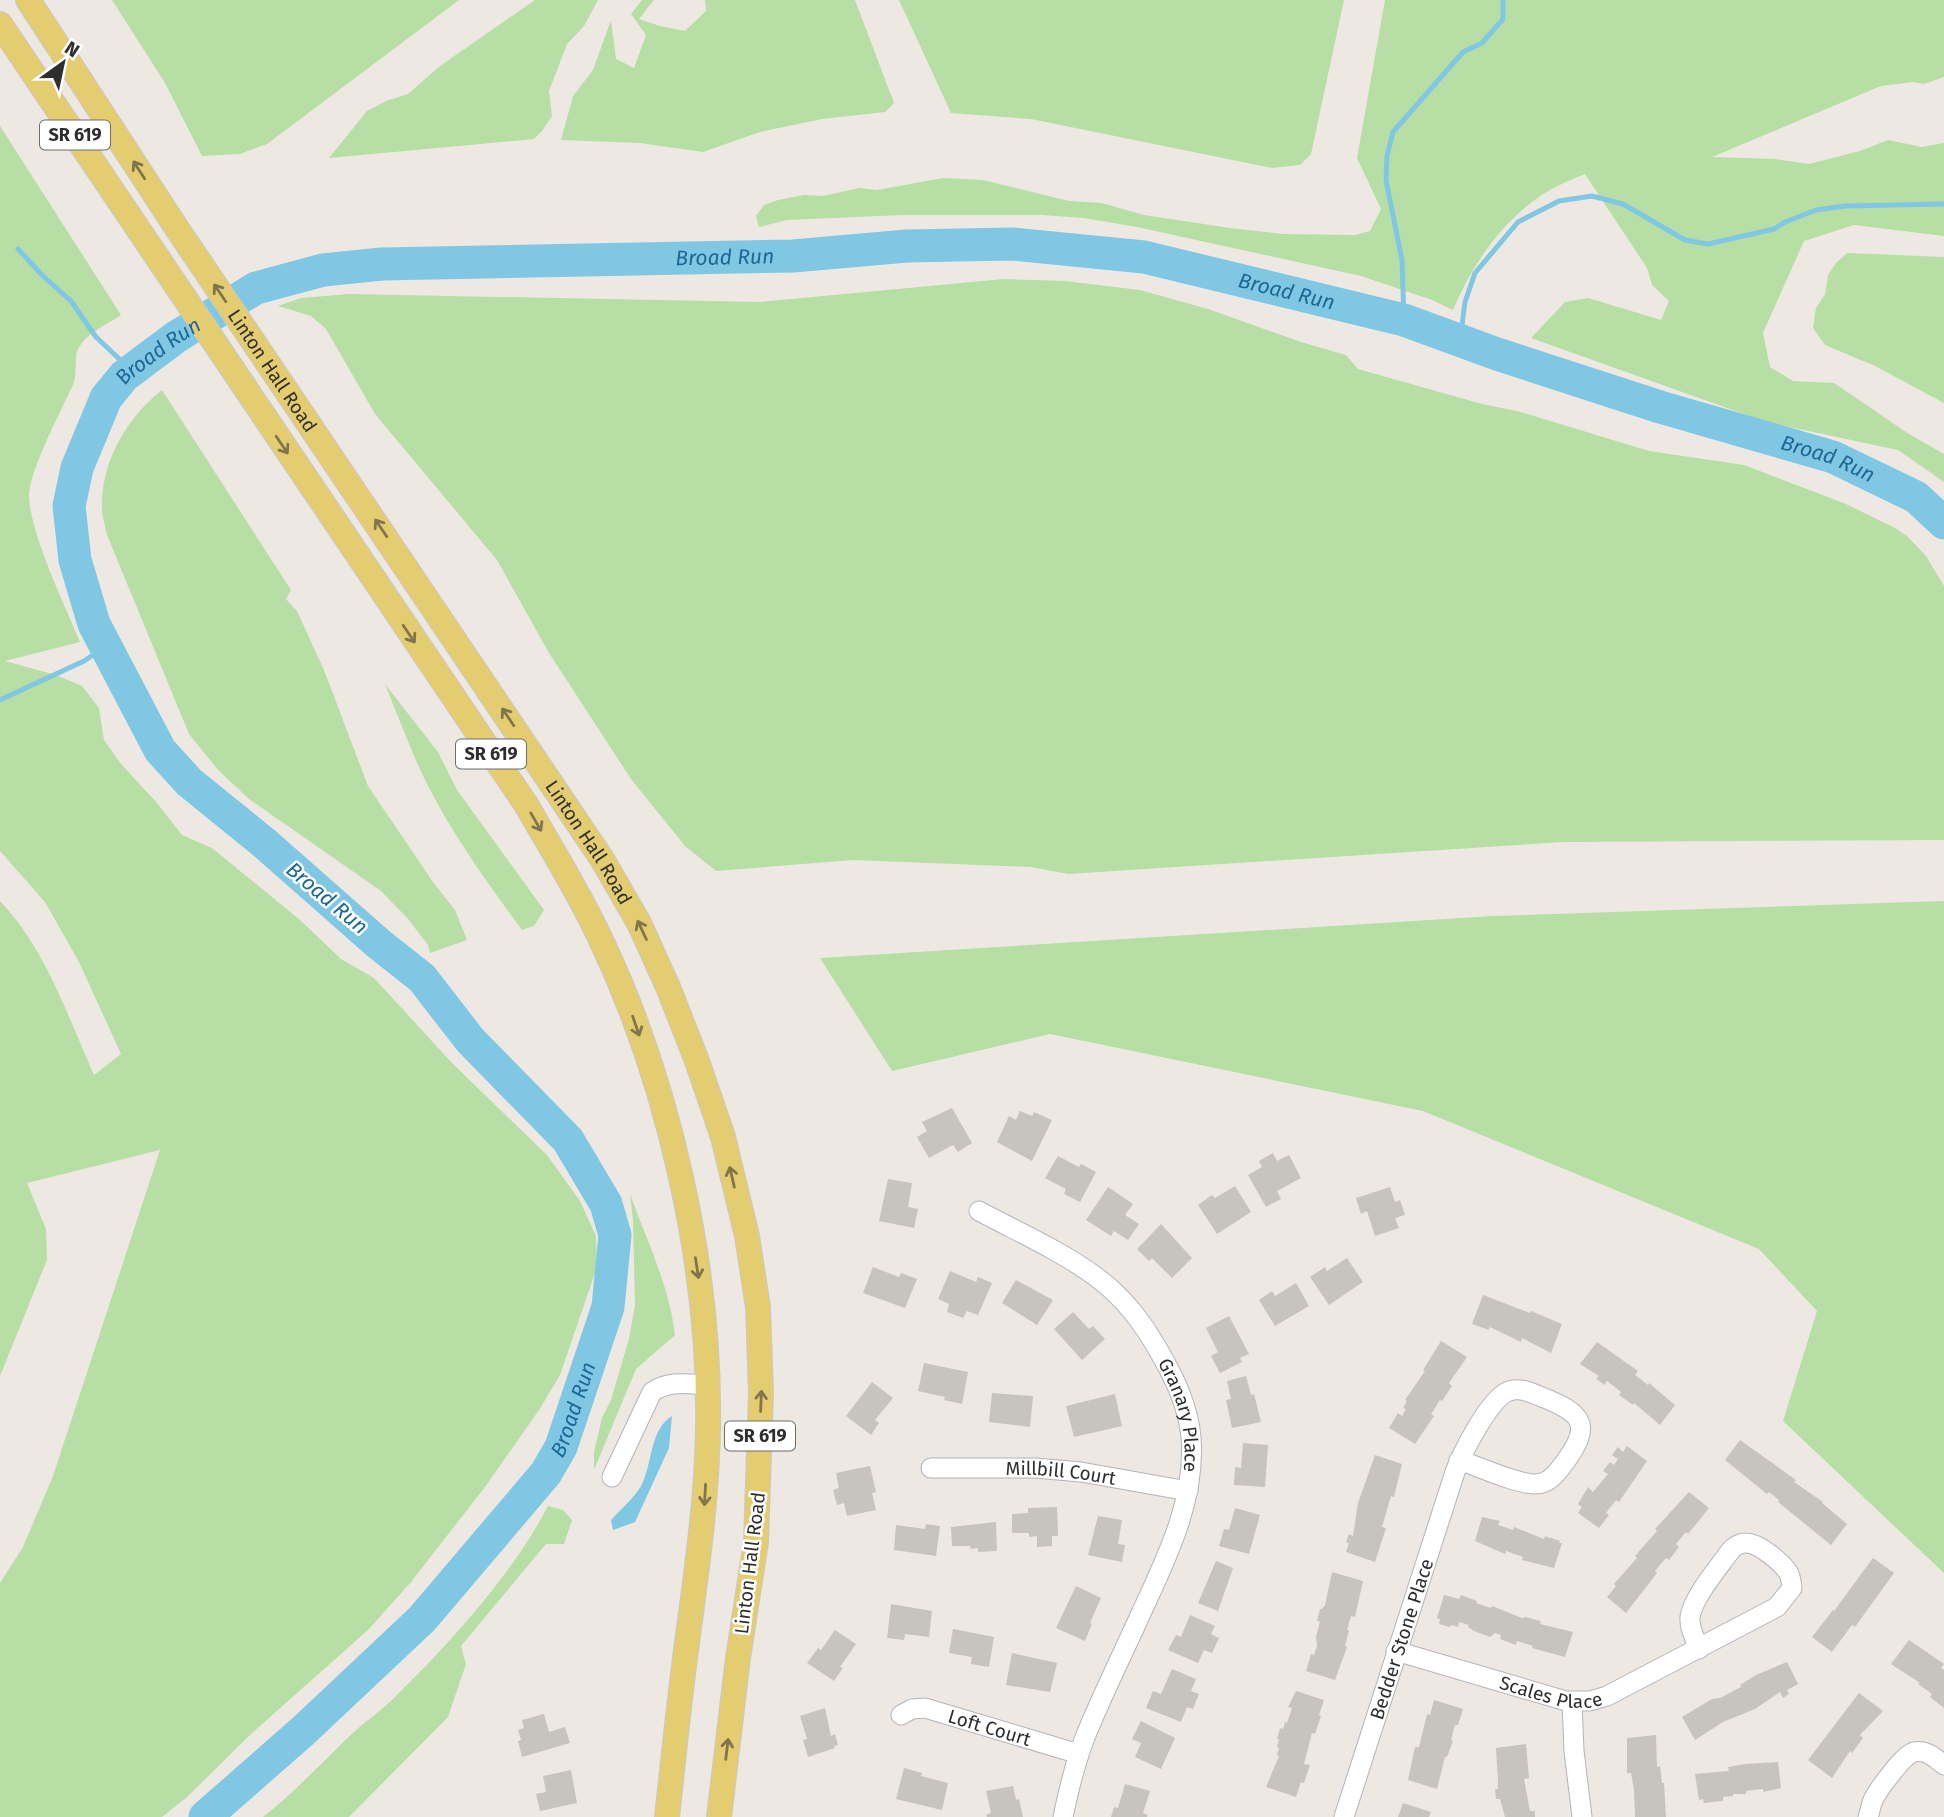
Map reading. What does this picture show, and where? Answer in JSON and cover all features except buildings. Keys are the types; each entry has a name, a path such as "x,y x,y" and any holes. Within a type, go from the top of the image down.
{"main road":[{"name":"Linton Hall Road","path":"28,0 176,227 602,859 639,923 668,987 723,1137 747,1236 758,1307 761,1392 756,1542 738,1658 719,1817"},
{"name":"Linton Hall Road","path":"0,24 527,806 601,940 630,1008 656,1083 674,1153 699,1278 708,1385 704,1514 667,1817"}],"street":[{"name":"Granary Place","path":"979,1211 1066,1256 1097,1277 1135,1314 1170,1369 1186,1407 1191,1437 1188,1490 1182,1515 1163,1566 1079,1754 1063,1817"},
{"path":"612,1478 652,1392 670,1383 708,1385"},
{"name":"Bedder Stone Place","path":"1344,1817 1459,1460 1475,1431 1505,1392 1524,1390 1568,1408 1580,1424 1578,1445 1556,1475 1545,1481 1526,1483 1459,1460"},
{"name":"Millbill Court","path":"931,1468 1035,1468 1081,1472 1188,1490"},
{"name":"Scales Place","path":"1396,1651 1572,1702 1607,1696 1699,1649 1777,1606 1792,1588 1791,1578 1786,1569 1756,1545 1746,1543 1731,1550 1695,1603 1690,1616 1691,1630 1699,1649"},
{"path":"1572,1702 1581,1817"},
{"name":"Loft Court","path":"901,1715 925,1708 1079,1754"},
{"path":"1868,1817 1873,1800 1906,1756 1923,1752 1944,1765"}],"green space":[{"path":"112,0 459,0 267,144 240,154 202,156 165,83"},
{"path":"535,0 598,0 584,26 567,44 549,91 552,116 534,139 329,158 367,111 408,94 440,66"},
{"path":"642,0 654,0 639,19 685,31 706,11 705,0 855,0 894,103 885,112 822,119 760,132 703,152 640,143 561,140 573,96 593,70 611,20 616,59 634,68 646,35 631,14"},
{"path":"899,0 1344,0 1311,154 1300,165 1272,168 1031,119 951,113"},
{"path":"1385,0 1944,0 1944,77 1924,84 1913,82 1881,86 1712,157 1774,159 1809,164 1860,151 1888,140 1922,147 1944,143 1944,236 1854,225 1804,241 1763,333 1770,367 1793,381 1834,383 1909,434 1944,454 1944,482 1898,450 1766,422 1531,338 1565,302 1588,298 1661,320 1669,301 1652,285 1647,268 1585,174 1544,194 1507,225 1476,265 1453,310 1432,300 1361,276 1084,218 1042,215 902,215 787,220 759,227 756,216 764,205 778,200 804,195 823,196 859,188 877,190 943,178 983,180 1069,201 1102,203 1144,215 1230,228 1282,234 1355,235 1370,231 1381,209 1357,158"},
{"path":"0,126 121,315 81,344 76,358 74,381 40,457 29,494 41,548 80,642 5,661 56,675 82,686 99,708 104,740 182,835 212,848 300,920 341,959 374,978 452,1063 547,1155 580,1201 596,1236 597,1267 560,1375 485,1487 411,1582 368,1630 162,1817 0,1817 0,1583 23,1547 53,1476 160,1150 27,1183 46,1229 47,1260 0,1376 0,901 16,920 43,962 94,1075 121,1054 79,962 45,902 0,851"},
{"path":"1847,253 1944,257 1944,403 1875,366 1825,345 1813,328 1816,308 1825,294 1828,275"},
{"path":"1004,279 1065,281 1140,290 1208,309 1346,355 1358,369 1482,404 1517,411 1649,451 1744,465 1846,504 1895,528 1907,536 1926,556 1944,586 1944,840 1563,842 1068,874 1031,867 853,860 716,871 685,846 631,779 549,653 497,560 375,414 326,329 311,316 278,306 301,298 349,294 760,302"},
{"path":"162,390 291,590 286,599 297,611 324,670 368,786 455,910 467,940 430,953 428,945 408,919 381,891 249,799 219,771 189,734 107,535 102,511 103,486 112,455 138,413"},
{"path":"385,684 438,752 457,790 544,910 534,926 522,930 448,822 421,772"},
{"path":"1944,901 1944,1573 1783,1421 1817,1311 1759,1249 1423,1111 1050,1034 892,1071 820,958 1493,916"},
{"path":"630,1194 663,1281 675,1335 636,1369 594,1470 594,1452 602,1418 611,1400 629,1339 635,1305"},
{"path":"548,1506 563,1510 572,1520 564,1544 546,1544 461,1646 466,1664 448,1717 349,1817 263,1817 389,1703 436,1655 498,1583 534,1532"}],"water":[{"path":"672,1416 669,1448 635,1522 613,1530 611,1520 641,1486 655,1438"}],"waterway":[{"path":"1404,320 1402,260 1386,180 1387,156 1393,132 1463,52 1482,43 1503,19 1503,0"},
{"path":"1460,341 1465,302 1475,273 1518,222 1559,201 1592,196 1623,204 1685,240 1708,244 1774,229 1816,210 1845,206 1944,204"},
{"name":"Broad Run","path":"205,1817 303,1731 422,1619 546,1473 561,1447 608,1307 615,1235 606,1204 568,1140 470,1040 422,978 189,782 160,750 94,624 75,560 69,506 77,468 106,398 124,376 176,337 256,288 323,270 382,264 793,256 907,246 1012,244 1144,257 1404,320 1497,354 1660,407 1833,457 1916,497 1944,523"},
{"path":"18,249 71,301 96,337 132,371"},
{"path":"0,700 84,661 106,646"}]}
